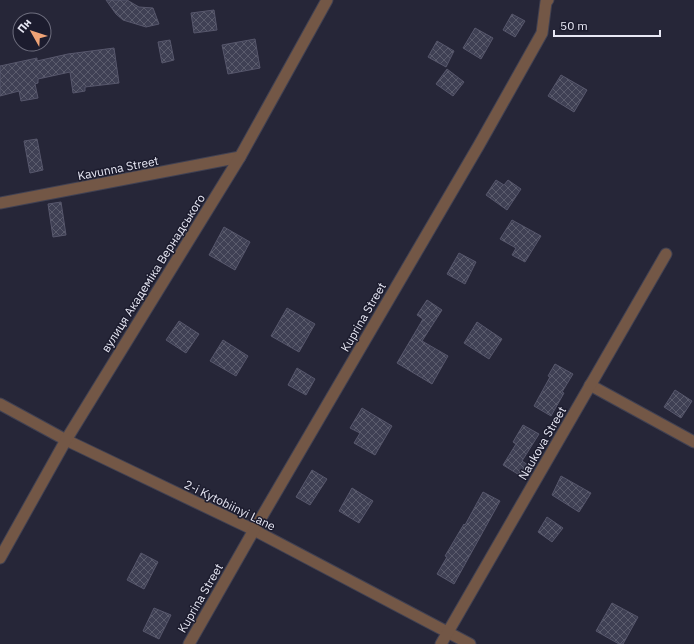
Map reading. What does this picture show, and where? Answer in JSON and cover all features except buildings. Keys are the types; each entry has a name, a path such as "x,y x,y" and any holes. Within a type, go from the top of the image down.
{"street":[{"name":"вулиця Академіка Вернадського","path":"0,558 66,440 240,157 327,0"},
{"name":"Kuprina Street","path":"189,644 542,33 545,1"},
{"name":"Kavunna Street","path":"0,204 240,157"},
{"name":"Naukova Street","path":"441,644 666,254"},
{"path":"590,385 694,442"},
{"name":"2-i Kytobiinyi Lane","path":"0,404 66,440 254,530 470,644"}]}
